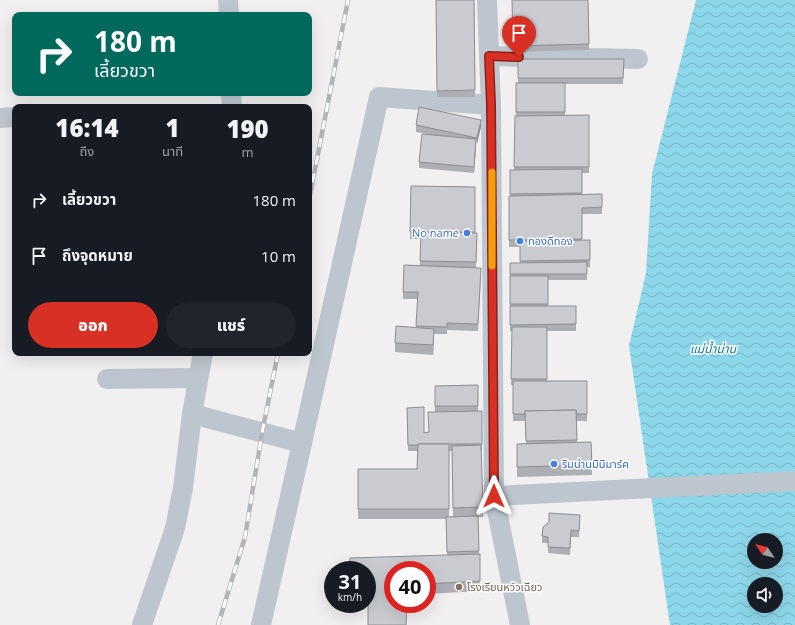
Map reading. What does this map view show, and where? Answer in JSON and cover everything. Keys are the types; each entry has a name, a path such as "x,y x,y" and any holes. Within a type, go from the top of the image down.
{"street":[{"path":"228,0 229,12"},
{"path":"487,0 491,105 494,496 520,625"},
{"path":"489,56 638,59"},
{"path":"261,625 379,97 491,105"},
{"path":"0,118 12,117"},
{"path":"142,625 175,528 183,488 192,414 202,356"},
{"path":"107,379 198,378"},
{"path":"192,414 302,443"},
{"path":"494,496 795,482"}],"water":[{"name":"แม่น้ำน่าน","path":"696,0 795,0 795,625 670,625 629,346 646,273 652,174"}],"building":[{"path":"436,0 474,0 475,90 437,91"},
{"path":"512,0 588,0 589,44 513,46"},
{"path":"518,59 624,59 623,78 518,78"},
{"path":"516,83 565,83 565,112 516,112"},
{"path":"419,107 481,120 477,138 416,125"},
{"path":"589,115 589,167 514,167 515,116"},
{"path":"422,134 476,139 474,167 419,162"},
{"path":"582,169 582,193 510,194 510,170"},
{"path":"411,186 475,187 475,232 410,232"},
{"path":"602,194 602,207 582,208 582,239 509,240 509,196"},
{"path":"421,232 477,233 476,262 420,261"},
{"path":"590,240 590,260 520,261 520,241"},
{"path":"587,262 587,274 510,274 510,263"},
{"path":"404,265 481,268 478,324 447,323 447,327 416,326 418,292 403,292"},
{"path":"510,276 548,276 548,304 510,304"},
{"path":"510,306 576,306 576,324 510,325"},
{"path":"396,326 434,329 433,345 395,343"},
{"path":"512,327 547,327 547,379 511,379"},
{"path":"513,381 587,381 587,414 577,414 576,410 525,411 525,414 513,414"},
{"path":"478,385 478,406 435,406 435,386"},
{"path":"424,407 424,433 429,432 428,412 482,411 482,444 408,445 407,408"},
{"path":"576,410 577,440 526,441 525,411"},
{"path":"591,442 592,465 517,467 517,444"},
{"path":"418,444 449,444 449,509 358,509 358,469 417,469"},
{"path":"481,445 483,507 453,508 452,446"},
{"path":"549,513 580,515 579,531 571,530 570,548 548,547 548,537 542,536 543,527 549,522"},
{"path":"478,516 479,551 447,552 446,517"},
{"path":"480,554 480,581 436,583 436,561 384,561 384,613 407,613 406,625 368,625 368,613 376,613 376,561 350,561 350,558"}],"railway":[{"path":"312,185 348,0"},
{"path":"218,625 245,537 262,433 277,356"}],"slow traffic":[{"path":"492,172 492,266"}],"place":[{"name":"No name","path":"467,233"},
{"name":"ทองดีทอง","path":"520,241"},
{"name":"ริมน่านมินิมาร์ค","path":"554,464"},
{"name":"โรงเรียนหวัวเฉียว","path":"459,587"}],"route":[{"path":"494,496 491,105 489,56 519,57"}]}
